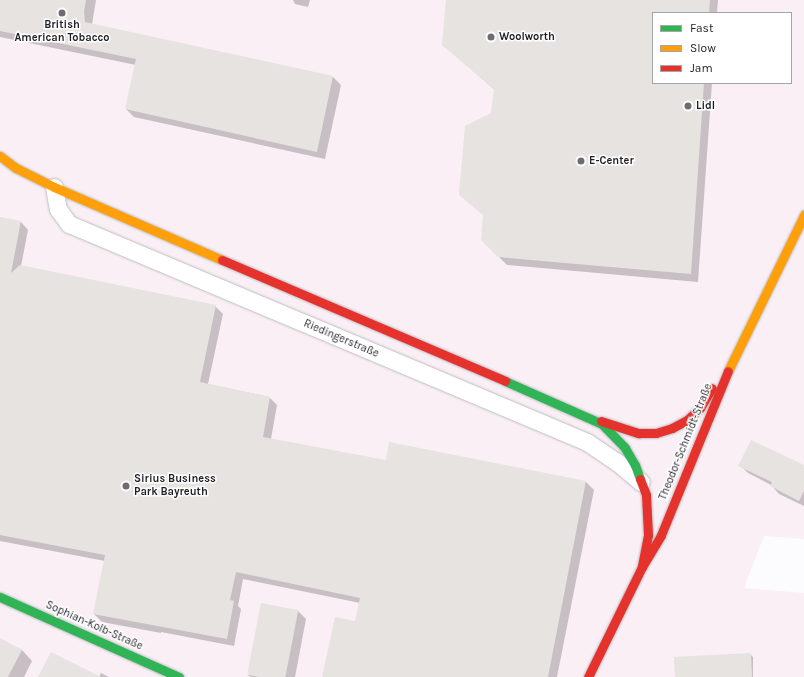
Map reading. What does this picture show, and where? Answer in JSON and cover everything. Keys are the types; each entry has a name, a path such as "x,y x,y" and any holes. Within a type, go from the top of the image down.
{"main road":[{"path":"0,156 16,168 54,187 357,319 586,416 639,432 656,433 672,428 686,420 700,408 736,352"},
{"name":"Theodor-Schmidt-Straße","path":"588,677 642,567 661,535 736,352 804,215"},
{"path":"586,416 611,432 625,448 642,483 646,495 648,535 642,567"},
{"name":"Sophian-Kolb-Straße","path":"0,597 179,677"}],"street":[{"name":"Riedingerstraße","path":"54,187 58,209 69,224 587,442 617,462 642,483"}],"shaded area":[{"path":"0,0 804,0 804,539 764,536 744,588 804,593 804,677 0,677"}],"building":[{"path":"0,0 86,0 84,11 85,22 333,76 317,152 125,109 136,59 0,31"},
{"name":"E-Center","path":"446,0 710,0 709,12 652,12 652,84 704,84 691,274 498,257 481,240 483,215 459,195 465,126 491,113 494,89 442,45"},
{"path":"0,217 21,221 11,273 20,265 216,305 200,382 270,397 263,437 386,460 389,442 586,481 548,677 322,677 335,617 355,621 360,598 236,572 230,600 234,601 227,639 93,614 105,555 0,535"},
{"path":"751,440 804,465 804,491 799,501 770,486 772,482 738,466"},
{"path":"261,603 298,610 285,677 259,677 247,675"},
{"path":"0,638 22,650 8,677 0,677"},
{"path":"51,652 101,677 38,677"},
{"path":"751,653 752,677 675,677 674,657"}],"traffic: fast":[{"path":"505,381 602,424 625,448 635,465 640,479"},
{"path":"0,597 179,677"}],"traffic: slow":[{"path":"0,156 16,168 54,187 222,260"},
{"path":"728,371 804,215"}],"traffic: jam":[{"path":"222,260 505,381"},
{"path":"588,677 642,567 661,535 728,371"},
{"path":"601,421 639,433 656,433 672,428 687,420 700,408 712,388"},
{"path":"640,479 646,495 648,535 642,567"}],"place":[{"name":"British American Tobacco","path":"62,13"},
{"name":"Woolworth","path":"491,37"},
{"name":"Lidl","path":"688,106"},
{"name":"E-Center","path":"581,161"},
{"name":"Sirius Business Park Bayreuth","path":"126,486"}]}
